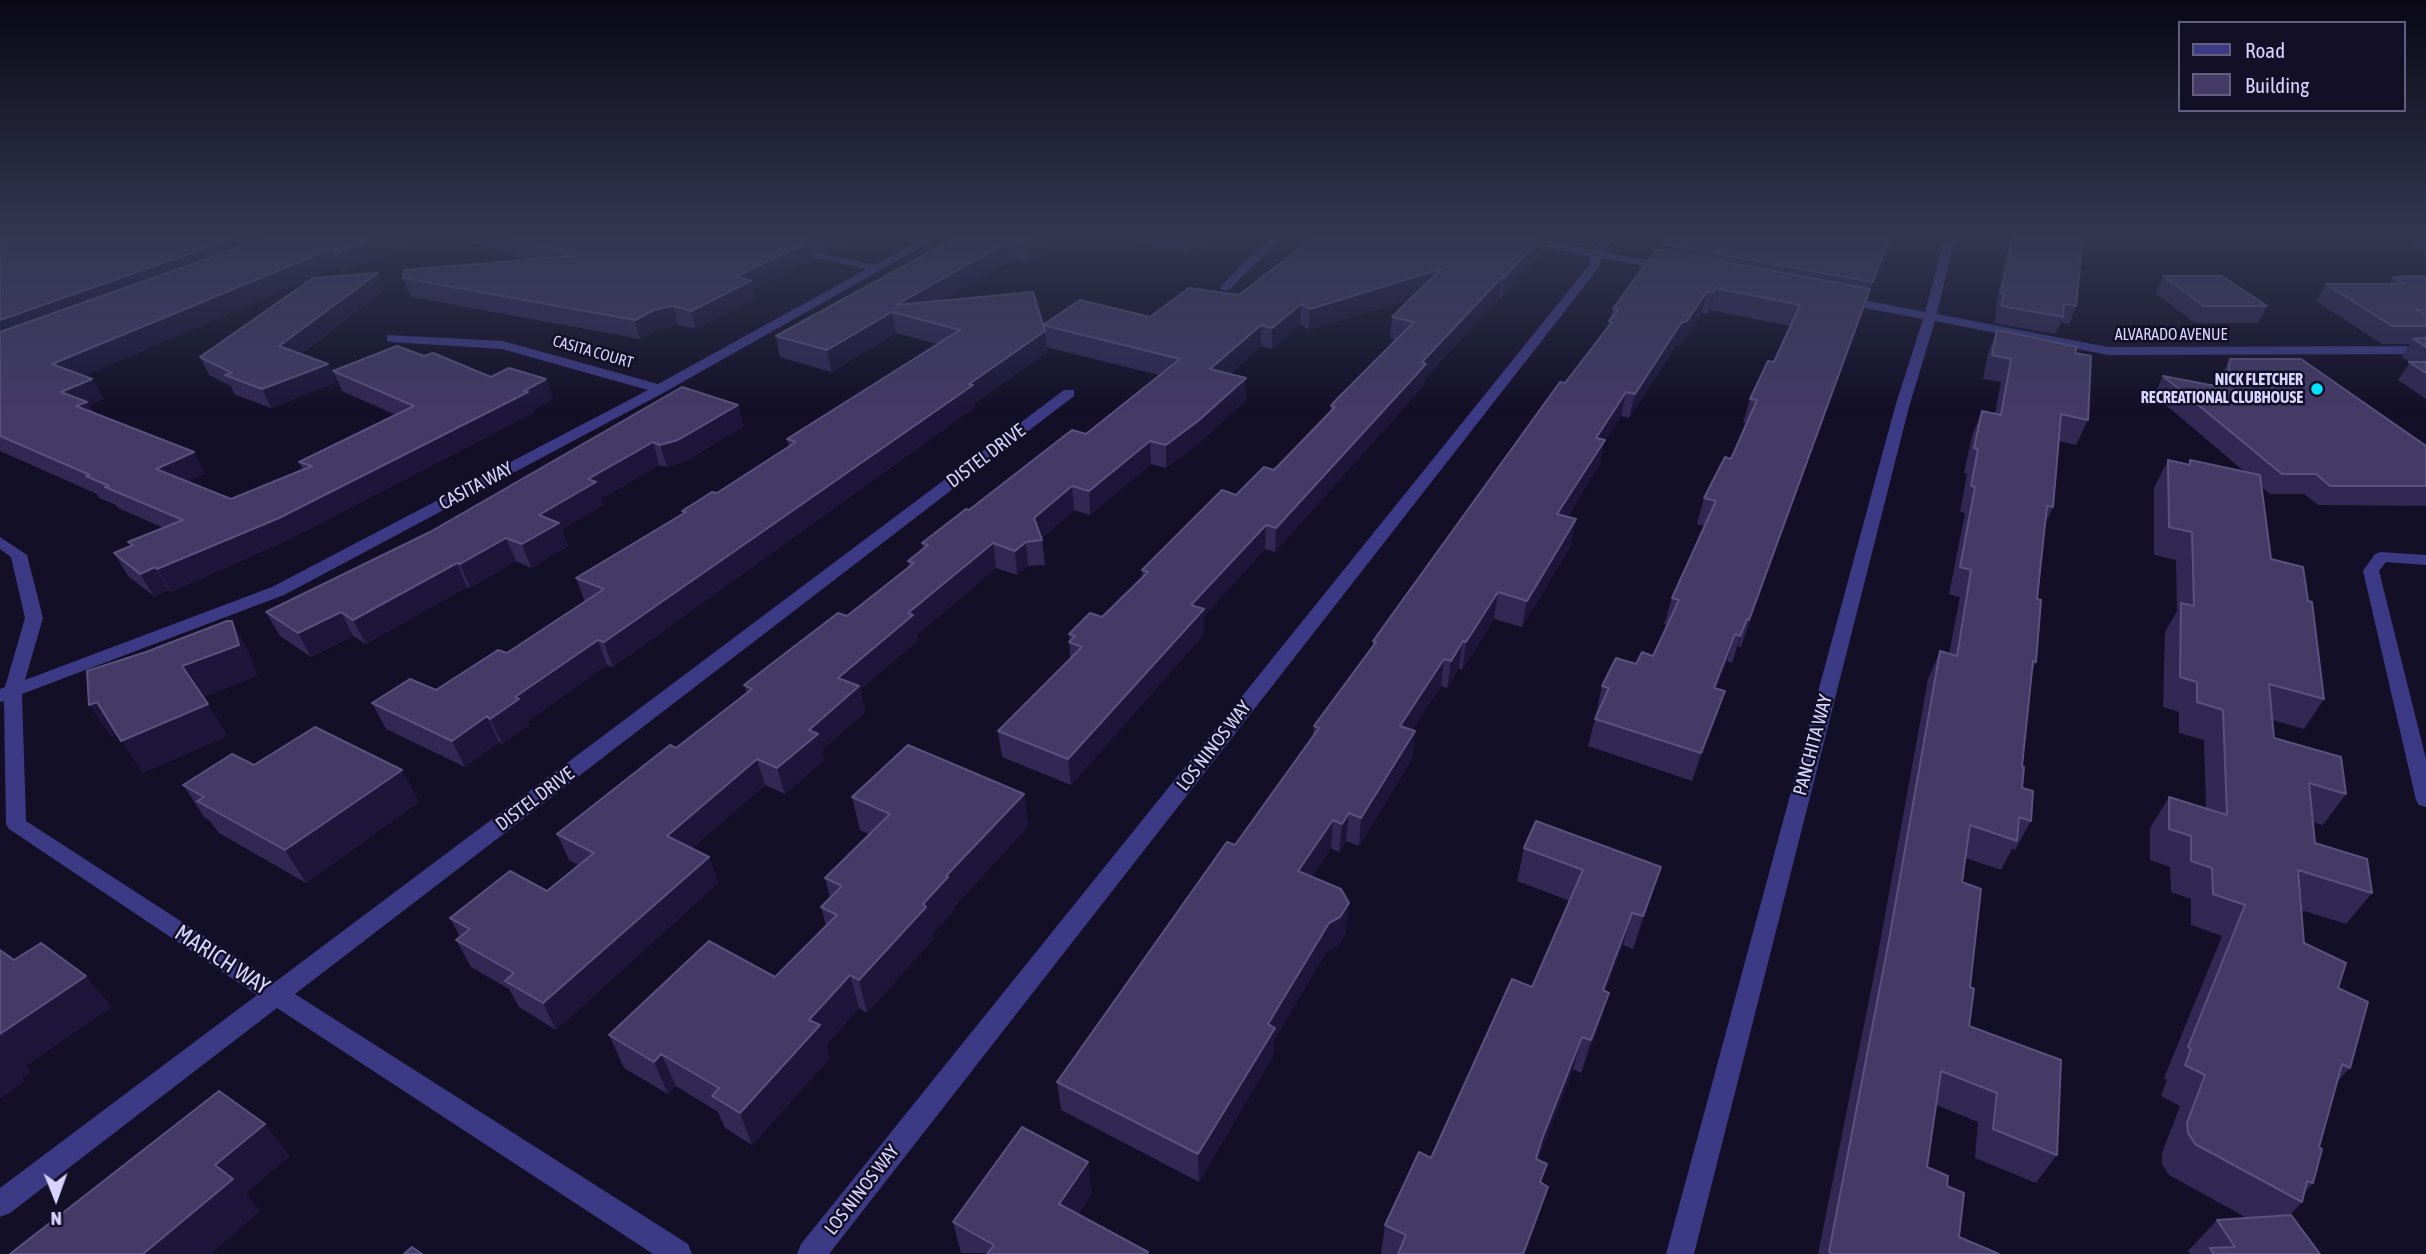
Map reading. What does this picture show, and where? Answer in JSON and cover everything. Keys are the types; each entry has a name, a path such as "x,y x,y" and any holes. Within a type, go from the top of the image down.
{"street":[{"name":"CASITA WAY","path":"7,694 278,591 660,389 827,296"},
{"name":"LOS NINOS WAY","path":"811,1254 1571,296"},
{"name":"PANCHITA WAY","path":"1680,1254 1898,420 1936,296"},
{"name":"ALVARADO AVENUE","path":"1825,297 2108,351 2426,351"},
{"name":"CASITA COURT","path":"391,338 503,345 660,389"},
{"name":"DISTEL DRIVE","path":"0,1204 1069,393"},
{"name":"MARICH WAY","path":"0,542 19,555 34,618 7,694 16,824 678,1254"},
{"path":"2426,560 2381,558 2371,570 2426,800"}],"building":[{"path":"0,296 70,296 0,320"},
{"path":"103,296 218,296 52,364 92,379 61,392 87,402 76,406 194,452 156,469 231,499 312,466 299,462 414,406 333,371 397,346 424,356 433,353 491,377 509,368 546,379 524,391 528,392 279,518 140,574 114,553 133,545 128,542 183,520 105,487 109,486 86,476 90,475 0,436 0,332"},
{"path":"288,296 347,296 279,346 328,364 262,389 225,375 232,373 200,357"},
{"path":"500,296 722,296 691,311 673,306 654,310 635,320"},
{"path":"850,296 913,296 896,305 996,296 1034,296 1045,331 969,384 973,385 604,642 598,640 515,697 519,699 490,719 487,716 452,741 372,703 410,679 436,690 498,650 507,653 604,589 576,578 796,442 787,439 960,330 892,312 827,350 776,336"},
{"path":"1179,296 1354,296 1310,309 1301,304 1272,328 1261,325 1210,369 1246,378 1198,421 1166,445 1150,441 1089,491 1072,486 1034,518 1042,540 1026,542 1015,551 993,543 908,613 913,615 838,678 859,686 809,730 818,734 777,768 757,759 667,836 709,857 543,1003 505,981 514,973 456,940 470,929 450,918 510,871 547,891 594,853 557,834 670,745 676,748 752,689 744,685 838,613 847,616 914,563 908,561 928,545 922,543 966,509 969,510 1072,430 1086,434 1180,359 1043,325 1080,300 1150,317"},
{"path":"1414,296 1485,296 1422,362 1426,364 1276,528 1266,525 1191,605 1204,609 1068,759 998,731 1082,647 1069,642 1075,636 1069,634 1090,613 1102,617 1148,572 1142,570 1222,490 1236,495 1264,467 1274,470 1335,407 1331,406 1336,400 1414,322 1392,317"},
{"path":"1623,296 1704,296 1687,321 1681,323 1635,394 1626,392 1596,438 1605,440 1557,514 1576,519 1527,601 1498,592 1451,661 1444,659 1400,726 1415,731 1361,818 1349,813 1342,824 1333,820 1298,871 1341,889 1349,903 1340,917 1329,923 1268,1024 1275,1028 1198,1154 1057,1082 1227,842 1235,845 1319,728 1314,726 1376,642 1373,641 1560,382 1565,383 1612,322 1609,321 1618,310 1613,309"},
{"path":"1753,296 1868,296 1749,620 1747,619 1740,636 1735,634 1714,688 1725,691 1701,753 1595,719 1609,688 1602,686 1616,658 1636,664 1642,652 1653,656 1679,600 1672,598 1716,501 1704,498 1725,457 1731,459 1757,400 1750,399 1768,361 1774,362 1800,305"},
{"path":"2003,296 2077,296 2076,306 2064,304 2063,317 2001,306"},
{"path":"2190,296 2251,296 2267,306 2204,306"},
{"path":"2344,296 2426,296 2426,310 2417,310 2426,315 2426,326 2392,326"},
{"path":"1997,330 2077,347 2075,353 2091,356 2088,420 2061,414 2053,507 2047,506 2037,599 2041,600 2036,662 2033,661 2022,766 2022,788 2033,791 2031,821 2019,817 2017,841 1970,825 1962,882 1981,889 1970,987 1974,989 1969,1026 2061,1060 2057,1155 1993,1129 1997,1093 1941,1071 1927,1167 1948,1176 1947,1186 1964,1193 1959,1237 1999,1254 1833,1254 1829,1252 1889,940 1940,651 1957,656 1971,570 1960,567 1975,487 1971,486 1978,449 1974,448 1982,411 2001,415 2011,359 1992,355"},
{"path":"2426,338 2426,347 2413,339"},
{"path":"2230,359 2301,359 2426,446 2426,486 2330,486 2316,474 2282,474 2163,376 2226,388"},
{"path":"2409,362 2426,362 2426,373"},
{"path":"682,387 738,405 678,440 660,445 653,442 588,479 596,482 539,515 559,523 522,544 506,538 353,620 341,612 298,633 266,612 430,532"},
{"path":"2168,460 2190,465 2190,460 2260,475 2271,559 2303,567 2308,601 2312,602 2324,699 2269,684 2274,738 2341,757 2346,794 2309,783 2315,843 2367,859 2372,893 2298,870 2304,943 2346,963 2338,988 2368,1002 2350,1068 2342,1064 2319,1147 2322,1149 2313,1183 2307,1181 2302,1202 2195,1144 2188,1133 2187,1123 2205,1075 2185,1065 2191,1049 2188,1047 2245,905 2213,894 2212,868 2191,861 2191,836 2169,829 2169,797 2227,815 2223,710 2197,702 2197,682 2180,677 2181,603 2194,606 2192,532 2169,527"},
{"path":"232,621 239,645 182,666 208,704 121,741 97,702 89,705 87,671"},
{"path":"315,727 402,770 285,850 197,801 204,797 183,785 232,754 254,765"},
{"path":"908,745 1024,794 946,876 948,877 923,904 926,907 859,980 850,975 809,1020 820,1025 740,1113 712,1096 719,1088 661,1054 654,1062 609,1035 709,941 775,977 837,915 821,907 842,886 825,878 890,814 852,797"},
{"path":"1536,821 1661,867 1643,916 1632,913 1603,990 1609,993 1591,1040 1582,1037 1542,1139 1536,1159 1547,1164 1540,1182 1548,1187 1523,1254 1398,1254 1406,1235 1385,1225 1419,1152 1431,1158 1512,979 1532,987 1583,870 1524,848"},
{"path":"41,943 86,976 0,1034 0,950 14,960"},
{"path":"219,1091 265,1124 215,1165 233,1179 143,1254 10,1254"},
{"path":"1022,1127 1088,1162 1059,1204 1148,1252 1147,1254 987,1254 994,1245 953,1222"},
{"path":"2291,1215 2320,1254 2214,1254 2210,1248 2235,1247 2217,1220"},
{"path":"412,1247 422,1254 404,1254"}],"place":[{"name":"NICK FLETCHER RECREATIONAL CLUBHOUSE","path":"2317,389"}]}
